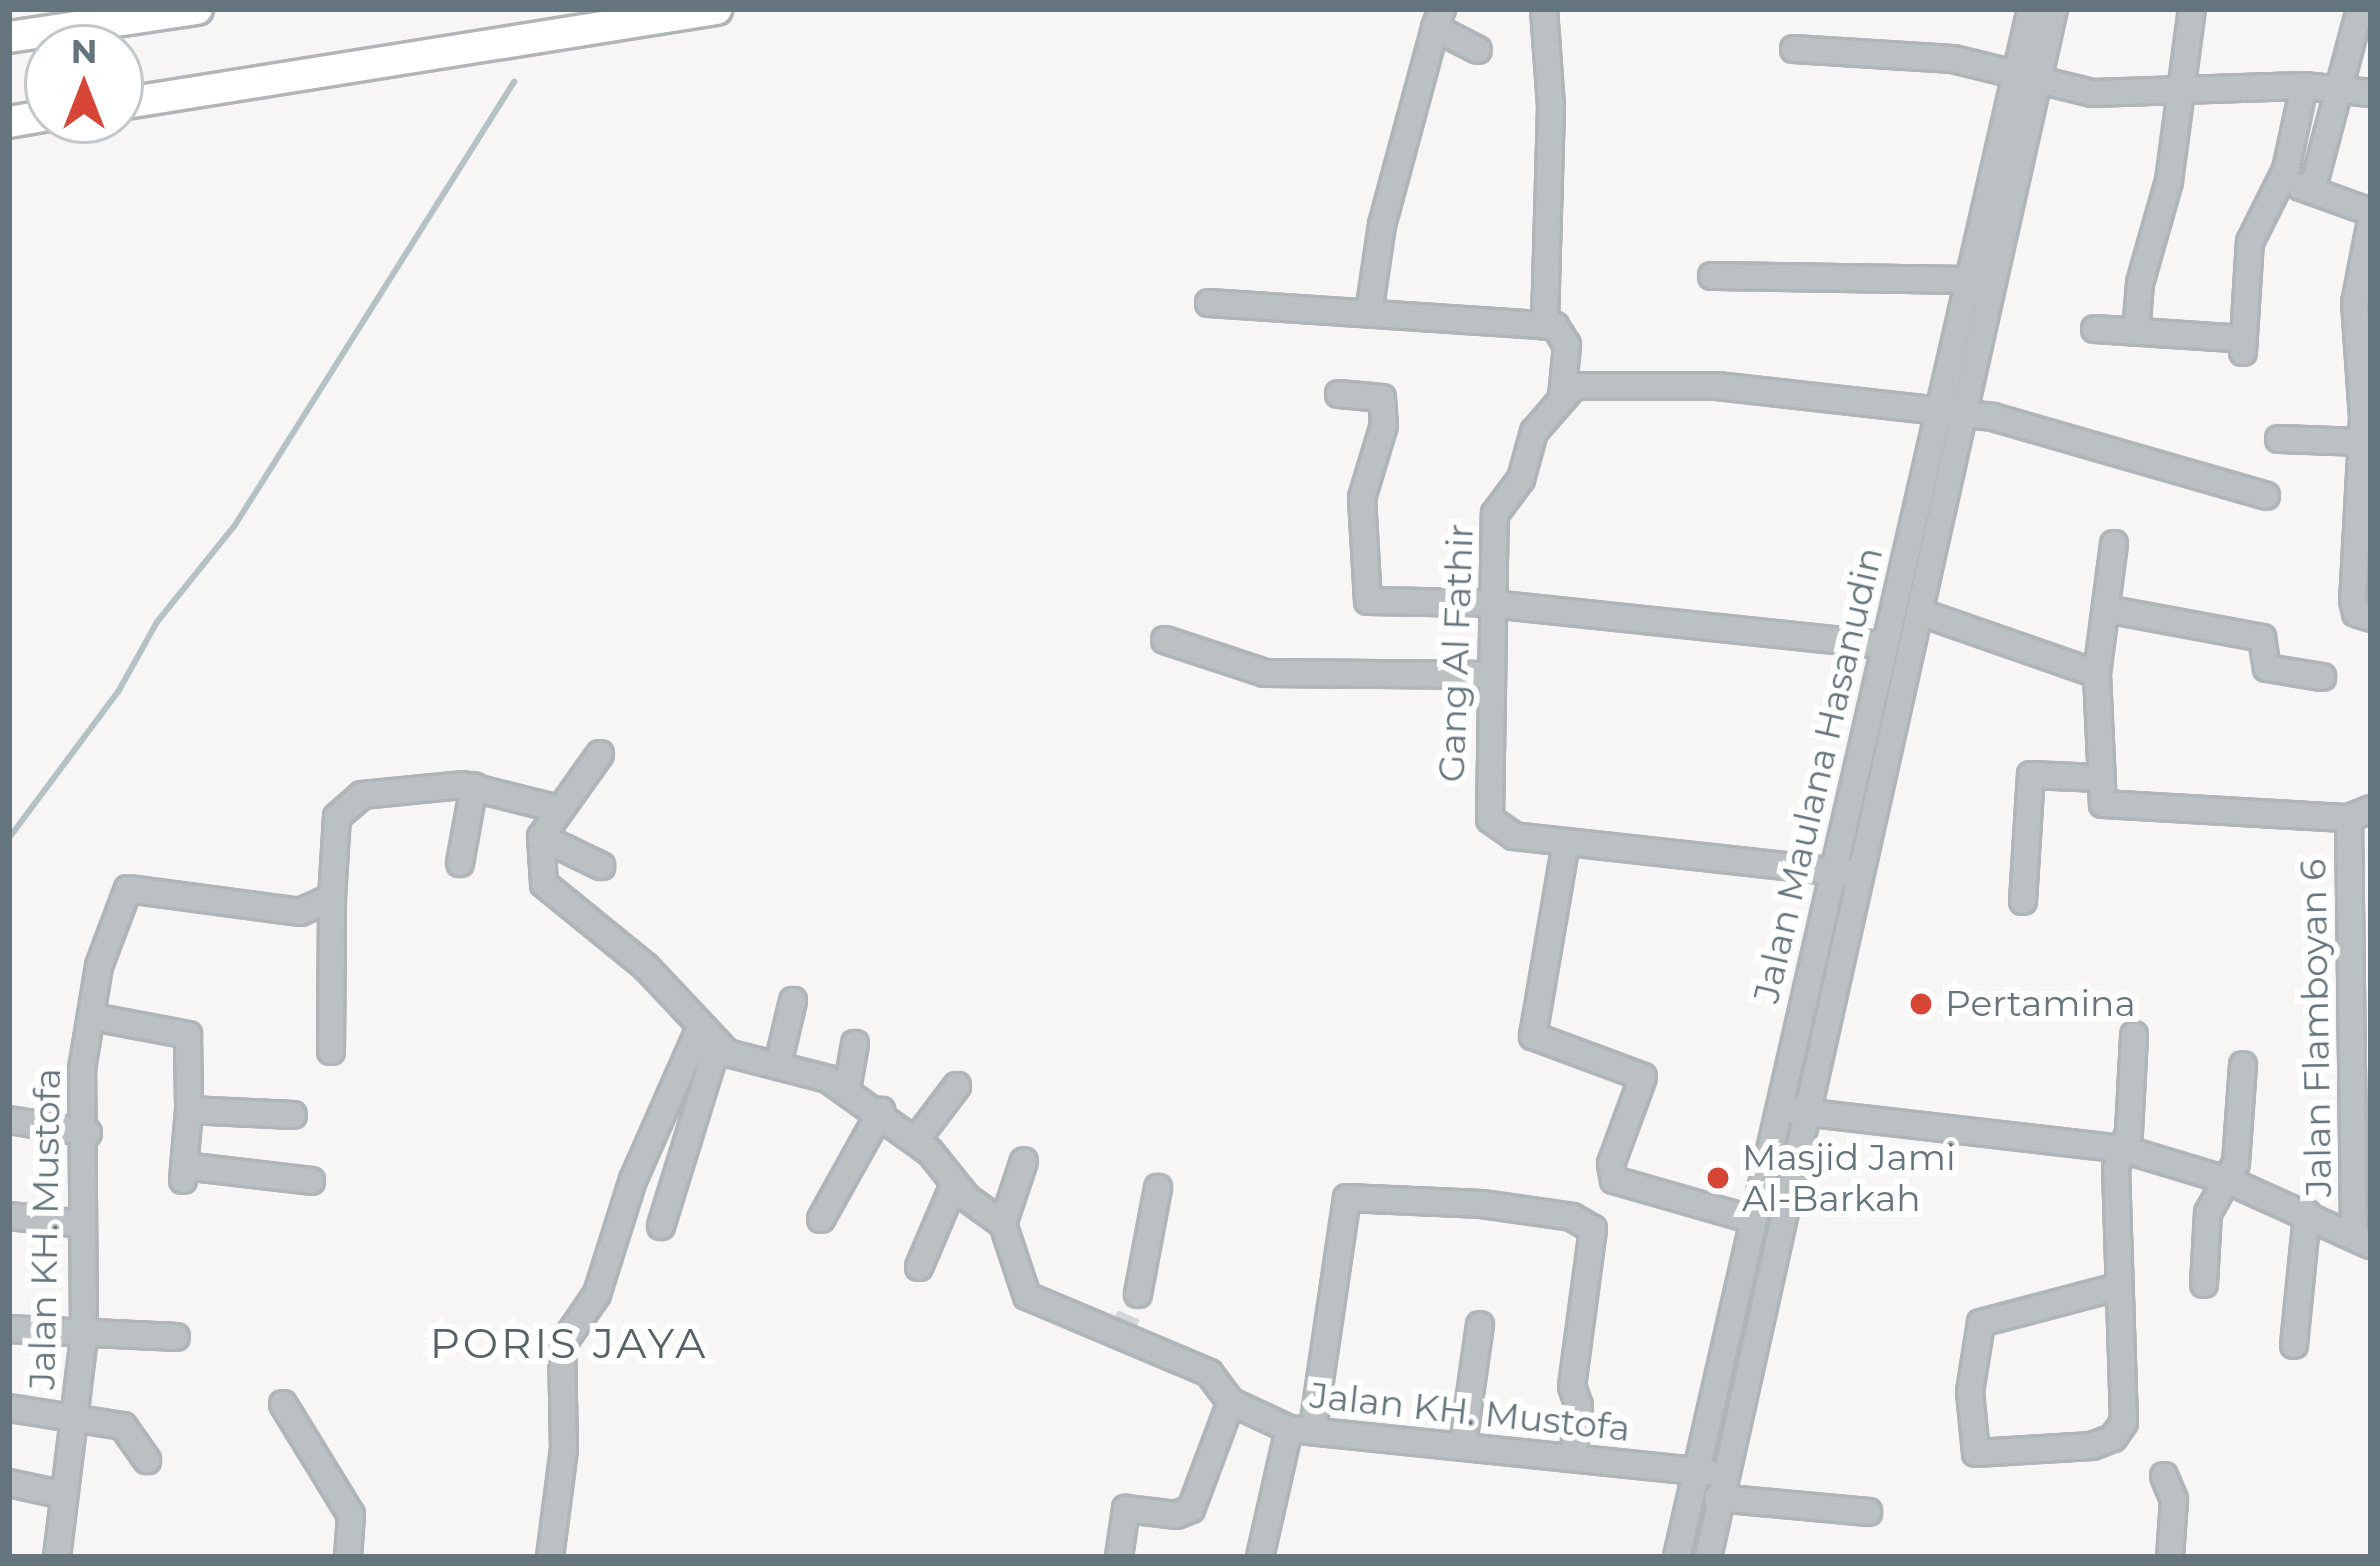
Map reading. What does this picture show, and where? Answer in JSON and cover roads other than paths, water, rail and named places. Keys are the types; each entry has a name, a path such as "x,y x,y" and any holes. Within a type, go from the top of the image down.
{"main road":[{"path":"9,37 197,9"},
{"path":"144,100 716,9"}],"street":[{"path":"1544,9 1552,107 1545,326"},
{"name":"Jalan Maulana Hasanudin","path":"1708,1557 1720,1486 1967,416 2028,82 2031,9"},
{"name":"Jalan Maulana Hasanudin","path":"1677,1557 1687,1470 1778,1108 1821,869 1868,706 1873,644 1924,414 2054,9"},
{"path":"2137,332 2140,283 2169,181 2176,95 2192,9"},
{"path":"2312,191 2360,9"},
{"path":"1369,314 1382,226 1438,18 1478,50"},
{"path":"1793,49 1953,59 2028,82 2176,95 2304,86 2371,93"},
{"path":"2095,329 2244,345 2250,242 2282,180 2304,86"},
{"path":"2282,180 2371,217 2355,303 2362,442 2353,604 2371,618"},
{"path":"1712,276 1970,280"},
{"path":"1209,303 1545,326 1567,345 1562,397"},
{"path":"1562,397 1585,382 1610,381 1993,417 2266,496"},
{"path":"1339,394 1382,398 1384,424 1362,498 1366,599 1496,606 1873,644"},
{"name":"Gang Al Fathir","path":"1562,397 1534,432 1521,479 1497,506 1490,819 1514,836 1779,861 1862,875"},
{"path":"2279,439 2362,442"},
{"path":"2114,544 2097,674 2100,799 2115,811 2360,813"},
{"path":"2105,609 2263,638 2266,668 2323,677"},
{"path":"1919,612 2097,674"},
{"path":"1165,640 1264,673 1490,675"},
{"path":"1868,706 1898,712"},
{"path":"600,754 554,808 541,837 544,884 646,967 709,1036 847,1089 916,1141 954,1185 1003,1224 1024,1161"},
{"path":"2024,901 2031,776 2099,778"},
{"path":"331,1052 335,827 348,801 432,784 474,786 554,808"},
{"path":"460,863 474,786"},
{"name":"Jalan Flamboyan 6","path":"2360,813 2362,1241"},
{"path":"541,837 602,866"},
{"path":"1566,843 1533,1036 1643,1077 1610,1170 1620,1185 1750,1219"},
{"name":"Jalan KH. Mustofa","path":"57,1557 84,1337 88,1133 80,1092 99,966 128,889 286,914 332,898"},
{"path":"778,1064 793,1001"},
{"path":"93,1017 188,1035 184,1174 311,1181"},
{"path":"2117,1287 1982,1323 1970,1392 1976,1453 2092,1446 2118,1432 2124,1422 2116,1168 2123,1149 2134,1035"},
{"path":"550,1557 564,1449 562,1345 597,1294 634,1180 709,1036"},
{"path":"661,1226 709,1036"},
{"path":"847,1089 855,1044"},
{"path":"2204,1284 2208,1214 2229,1181 2243,1065"},
{"path":"916,1141 957,1086"},
{"path":"1778,1108 2123,1149 2229,1181 2362,1241"},
{"path":"189,1110 293,1115"},
{"path":"821,1219 881,1111"},
{"path":"9,1120 88,1133"},
{"path":"919,1267 954,1185"},
{"path":"1138,1294 1158,1188"},
{"path":"1260,1557 1301,1428 1347,1198 1482,1204 1572,1217 1594,1229 1572,1386 1579,1406 1573,1458"},
{"path":"2294,1345 2307,1214"},
{"path":"9,1216 83,1224"},
{"name":"Jalan KH. Mustofa","path":"1003,1224 1027,1296 1209,1373 1231,1402 1301,1428 1687,1470 1720,1486 1868,1511"},
{"path":"1463,1444 1480,1324"},
{"path":"9,1329 84,1337 176,1337"},
{"path":"1119,1557 1126,1509 1177,1515 1191,1509 1231,1402"},
{"path":"283,1404 351,1515 348,1557"},
{"path":"9,1408 130,1430 147,1460"},
{"path":"2164,1476 2174,1501 2170,1557"},
{"path":"9,1484 64,1495"}],"waterway":[{"path":"9,838 118,692 157,622 235,525 514,82"}],"tunnel":[{"path":"1119,1337 1138,1294"}],"place":[{"name":"Pertamina","path":"1921,1004"},
{"name":"Masjid Jami Al-Barkah","path":"1718,1178"}],"district":[{"name":"PORIS JAYA","path":"569,1343"}]}
